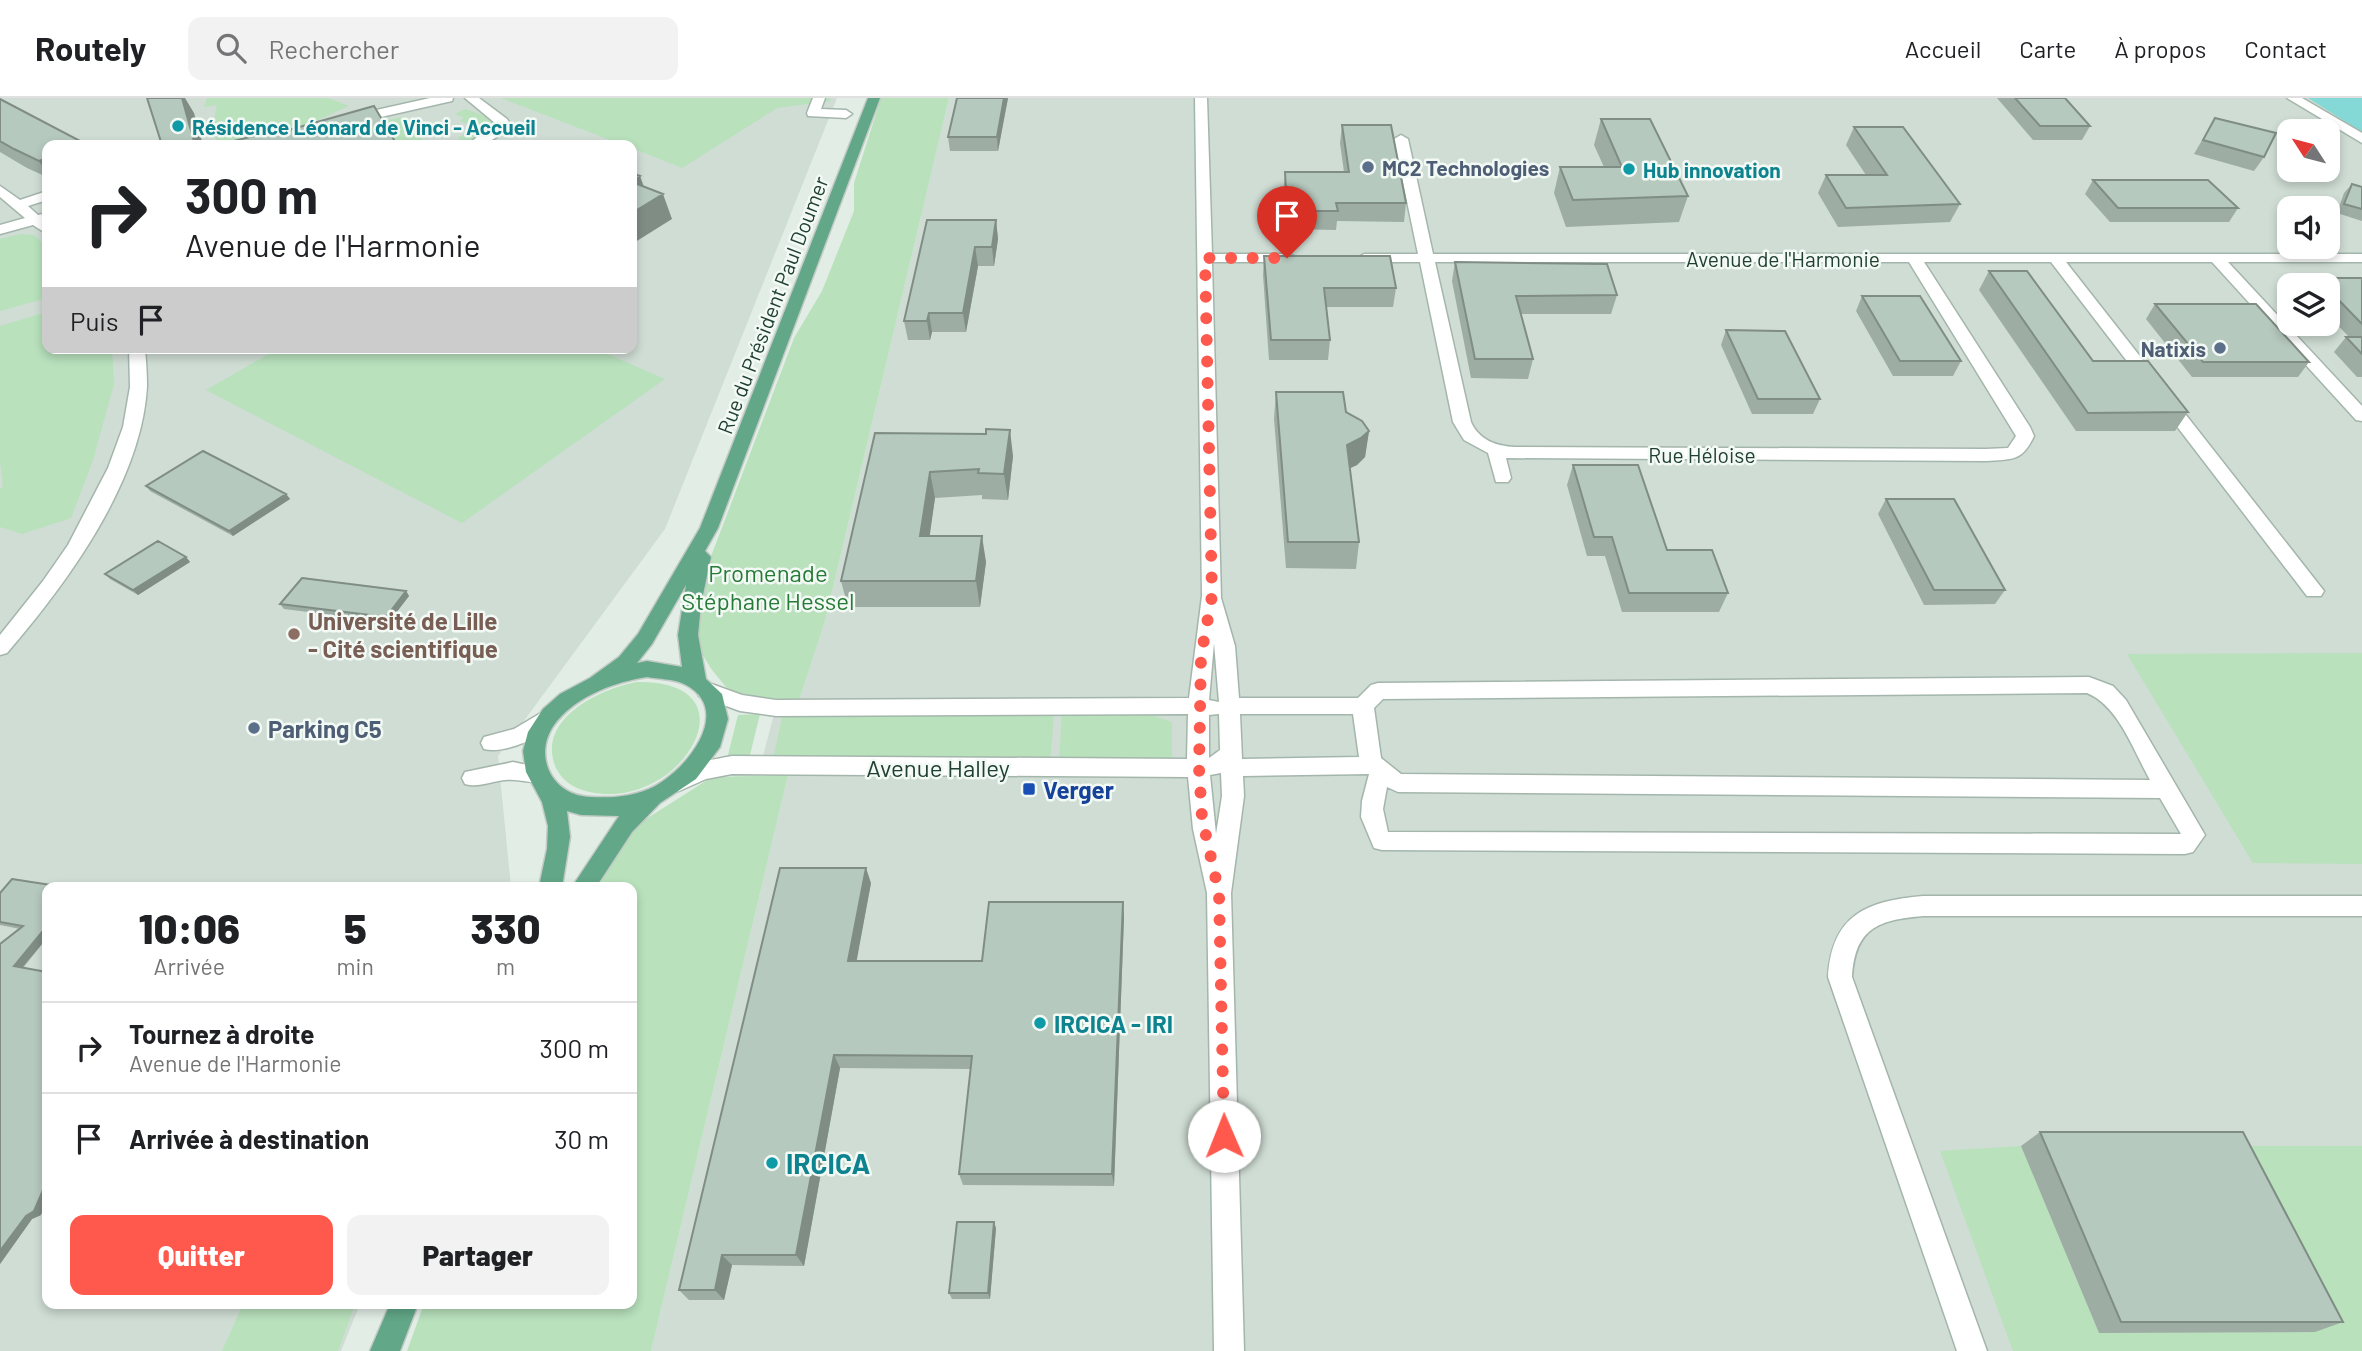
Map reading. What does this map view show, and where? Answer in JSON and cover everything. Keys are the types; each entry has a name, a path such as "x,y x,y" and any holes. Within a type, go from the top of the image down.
{"main road":[{"name":"Rue du Président Paul Doumer","path":"599,680 626,662 645,639 709,528 874,98"},
{"name":"Rue du Président Paul Doumer","path":"702,686 690,661 689,618 709,528"},
{"path":"551,882 560,840 560,821 534,758 537,740 552,713 578,691 623,672 658,669 679,673 702,686 717,712 715,739 698,766 680,782 657,796 624,825 587,882"},
{"path":"543,782 573,804 595,808 632,804 657,796"},
{"path":"385,1351 402,1309"}],"street":[{"path":"334,124 447,98"},
{"path":"471,98 502,122 499,129 482,140"},
{"path":"819,98 813,113 846,114"},
{"path":"1201,98 1212,596 1201,656 1199,768 1204,828 1219,893"},
{"path":"2293,98 2362,139"},
{"name":"Rue Héloise","path":"1401,139 1462,422 1468,435 1496,450 1515,453 2012,453 2019,449 2025,436 2021,427 1914,258"},
{"path":"0,180 33,199"},
{"path":"0,190 33,199"},
{"path":"0,230 42,220"},
{"path":"1205,258 1301,258"},
{"name":"Avenue de l'Harmonie","path":"1343,258 2362,258"},
{"path":"2055,258 2314,591"},
{"path":"2216,258 2362,416"},
{"path":"0,648 64,567 106,494 121,459 135,413 138,354"},
{"path":"1496,450 1502,478"},
{"path":"1212,596 1225,646 1231,761 1230,821 1219,893 1228,1351"},
{"path":"702,686 740,703 776,708 1200,706 1230,714 1363,706 1378,691 2089,685 2106,692 2119,706 2193,835 2185,845 1382,841 1374,830 1371,795 1376,770 1363,706"},
{"path":"492,743 520,736 552,713"},
{"path":"1231,761 1376,770 1398,783 2166,789"},
{"name":"Avenue Halley","path":"680,782 702,771 732,765 1199,768 1231,761"},
{"path":"473,778 505,769 524,770 543,782"},
{"path":"1972,1351 1840,977 1843,947 1858,925 1885,911 1923,906 2362,906"}],"shaded area":[{"name":"Université de Lille ‐ Cité scientifique","path":"0,98 837,98 665,529 498,756 511,882 42,882 42,1309 358,1309 341,1351 0,1351"},
{"path":"949,98 2362,98 2362,1351 651,1351 788,775 758,775 778,699 799,700 825,621"}],"green space":[{"path":"207,98 328,98 349,106 298,129 242,140 216,140 214,120 217,105 204,107"},
{"path":"501,98 829,98 831,101 777,108 682,168 637,150 637,140 610,140"},
{"name":"Promenade Stéphane Hessel","path":"881,98 949,98 825,621 799,700 742,696 726,687 697,646 699,601 707,567 794,338 822,291 854,211 854,183"},
{"path":"465,109 488,117 494,122 494,128 475,140 460,140 458,138 475,127 460,121 464,118 455,114"},
{"path":"407,117 423,140 308,140"},
{"path":"21,234 34,235 42,242 42,299 0,311 0,239"},
{"path":"42,313 42,354 112,354 114,384 93,460 71,518 22,534 0,527 0,489 3,487 0,462 0,326"},
{"path":"269,354 608,354 665,379 462,523 206,390"},
{"path":"2362,653 2362,864 2253,863 2127,654"},
{"path":"636,682 673,687 694,701 700,721 694,743 677,765 653,783 623,793 590,792 573,786 559,774 554,763 552,747 556,732 565,719 591,699 606,691"},
{"path":"760,714 749,759 727,759 738,715"},
{"path":"783,714 1054,715 1050,761 773,759"},
{"path":"1062,714 1151,715 1172,722 1172,760 1059,761"},
{"path":"788,775 651,1351 407,1351 422,1309 637,1309 637,882 599,882 632,828 712,777"},
{"path":"2021,1146 2099,1333 2315,1332 2219,1146 2362,1146 2362,1351 2013,1351 1940,1151"},
{"path":"241,1309 353,1309 338,1351 222,1351"}],"water":[{"path":"2308,98 2362,98 2362,132"}],"building":[{"path":"147,98 182,98 194,140 160,140"},
{"path":"957,98 1004,98 997,137 948,137"},
{"path":"2015,98 2065,98 2090,126 2040,126"},
{"path":"0,99 78,140 42,140 42,160 39,161 0,141"},
{"path":"374,106 394,140 237,140 270,132 271,135"},
{"path":"2215,118 2276,133 2264,157 2203,140"},
{"path":"1601,119 1650,119 1688,196 1573,200 1560,167 1622,167"},
{"name":"MC2 Technologies","path":"1342,125 1391,125 1406,203 1336,203 1338,211 1287,211 1285,172 1349,172"},
{"path":"1854,127 1903,127 1960,204 1846,208 1826,175 1887,175"},
{"path":"2093,180 2208,180 2238,208 2118,208"},
{"path":"637,184 663,194 637,210"},
{"path":"2352,184 2362,187 2362,209 2344,204"},
{"path":"927,220 996,220 992,247 975,247 963,313 929,313 927,321 904,321"},
{"path":"1264,256 1390,256 1396,288 1324,288 1330,340 1271,340"},
{"path":"1455,262 1607,264 1617,295 1516,296 1533,359 1475,359"},
{"path":"1989,271 2027,271 2093,361 2148,361 2188,412 2088,413"},
{"path":"2340,278 2362,278 2362,324 2340,301"},
{"path":"1862,296 1920,296 1961,361 1900,361"},
{"path":"2155,304 2256,304 2277,327 2277,336 2285,336 2309,362 2203,362"},
{"path":"1726,330 1785,331 1820,399 1758,399"},
{"path":"2346,337 2362,337 2362,354"},
{"path":"1276,392 1343,392 1346,412 1362,421 1369,431 1347,445 1359,542 1288,542"},
{"path":"986,429 1010,430 1004,474 978,473 979,469 930,472 920,536 982,536 976,581 841,581 875,433 986,434"},
{"path":"203,451 286,494 229,531 146,486"},
{"path":"1573,465 1638,465 1667,550 1712,550 1728,593 1629,593 1612,537 1594,537"},
{"path":"1886,499 1954,499 2005,590 1934,590"},
{"path":"158,541 186,557 133,590 105,574"},
{"path":"302,578 406,591 386,617 280,604"},
{"path":"780,868 866,868 848,961 982,961 989,902 1123,902 1112,1174 959,1174 972,1056 834,1055 796,1255 722,1255 715,1290 679,1290"},
{"path":"12,879 42,884 42,932 14,966 42,971 42,1193 34,1211 26,1216 0,1251 0,944 23,926 0,922 0,893"},
{"path":"2040,1132 2243,1132 2343,1322 2121,1322"},
{"path":"957,1222 994,1222 988,1293 949,1293"}],"place":[{"name":"Résidence Léonard de Vinci - Accueil","path":"178,126"},
{"name":"MC2 Technologies","path":"1368,167"},
{"name":"Hub innovation","path":"1629,169"},
{"name":"Natixis","path":"2220,348"},
{"name":"Université de Lille ‐ Cité scientifique","path":"294,634"},
{"name":"Parking C5","path":"254,728"},
{"name":"Verger","path":"1029,789"},
{"name":"IRCICA - IRI","path":"1040,1023"},
{"name":"IRCICA","path":"772,1163"}],"route":[{"path":"1224,1136 1219,893 1202,818 1199,768 1201,656 1212,596 1205,258 1287,258"}]}
